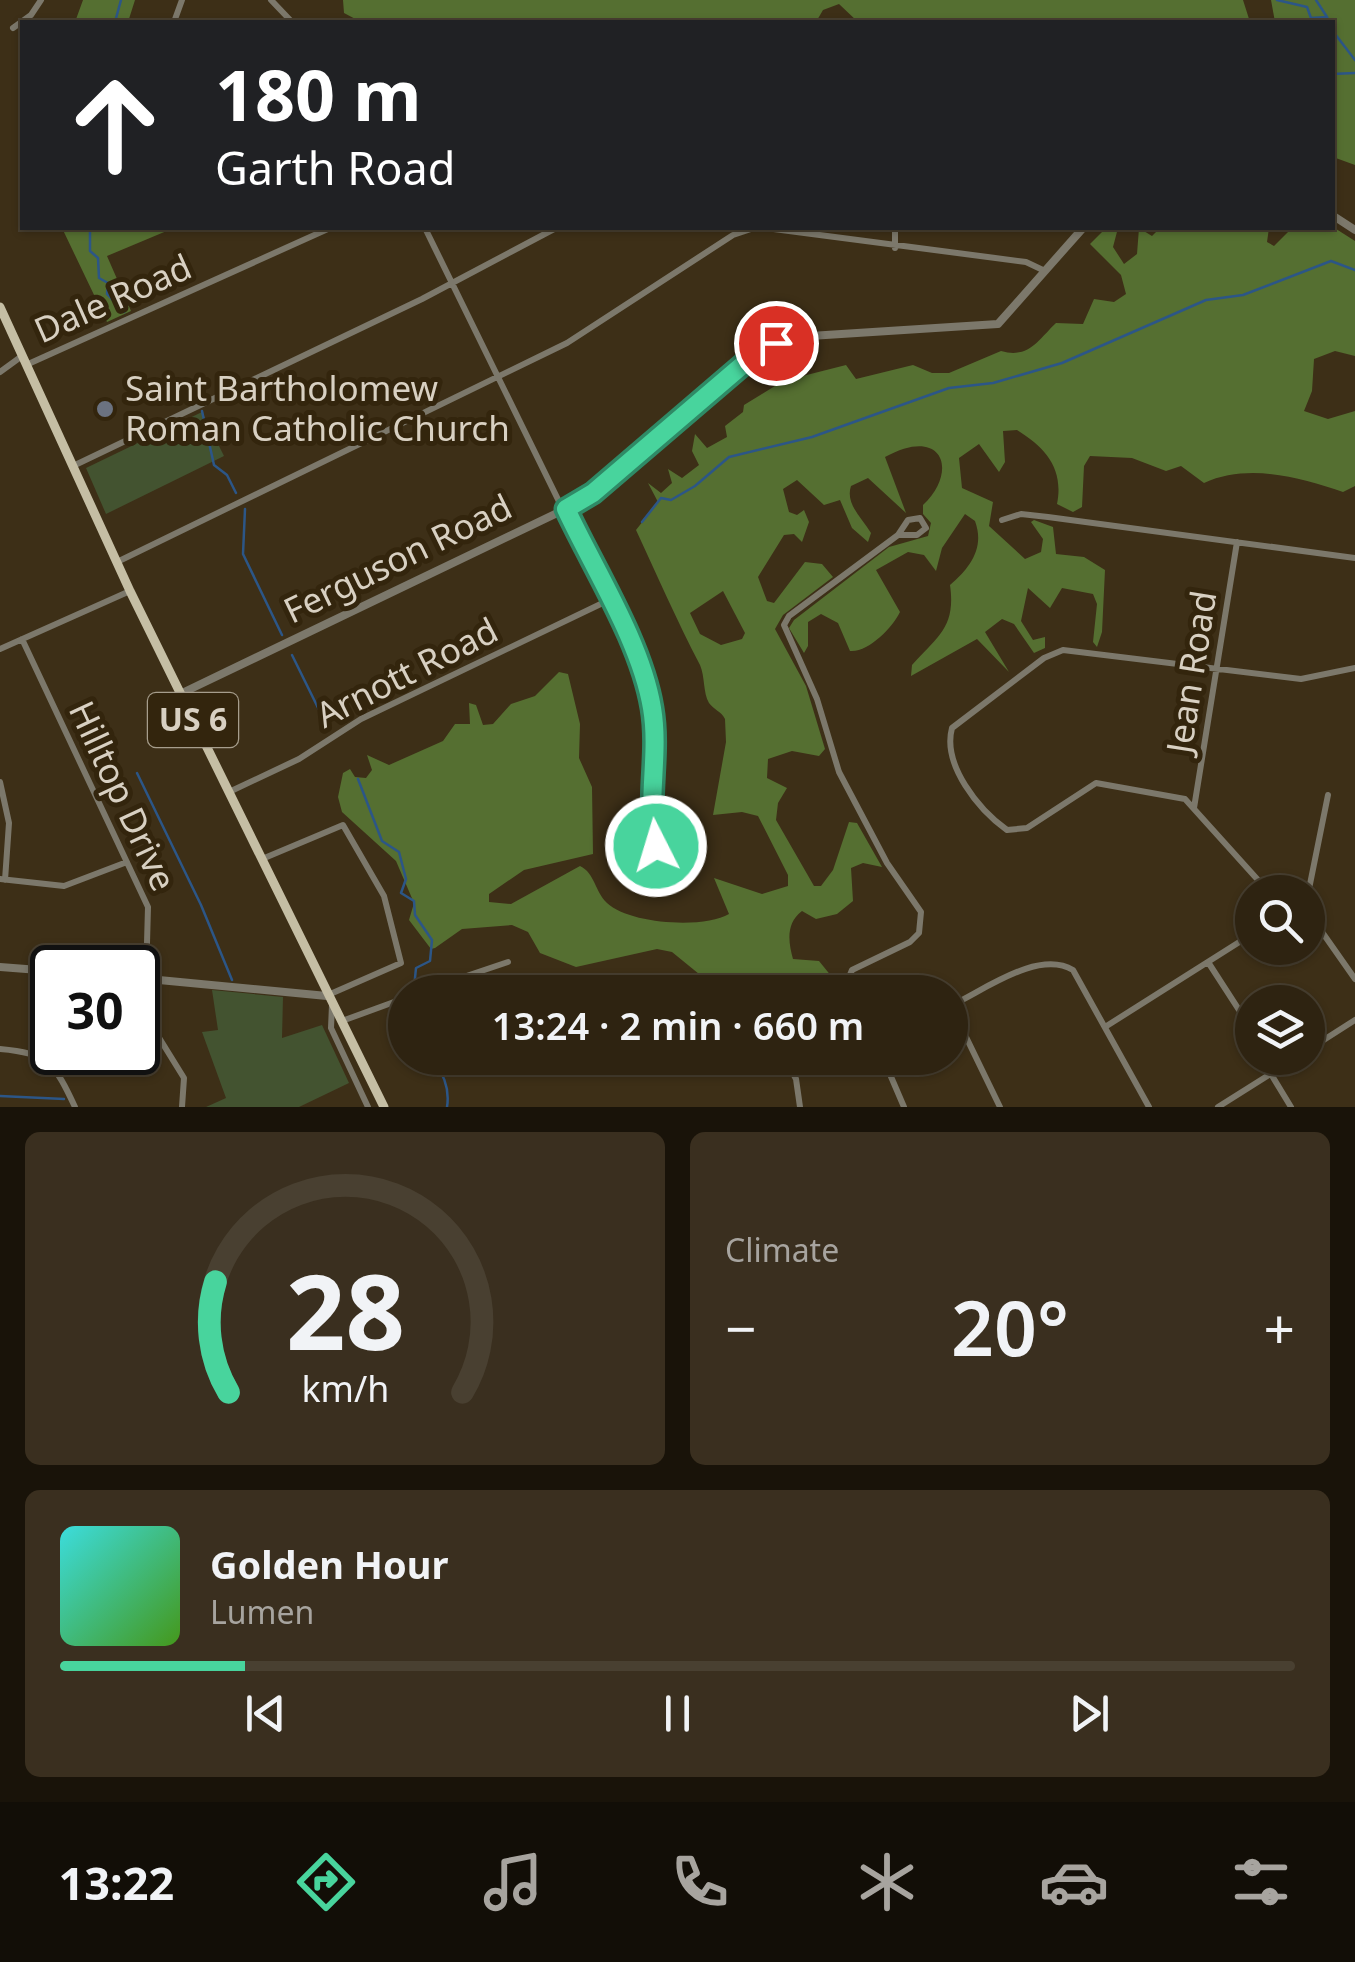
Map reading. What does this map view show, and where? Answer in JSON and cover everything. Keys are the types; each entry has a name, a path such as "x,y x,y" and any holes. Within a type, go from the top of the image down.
{"main road":[{"name":"US 6","path":"0,307 130,591 384,1107"}],"street":[{"path":"25,20 41,0"},
{"path":"270,0 290,20"},
{"path":"13,28 20,23"},
{"name":"Dale Road","path":"4,369 325,230"},
{"path":"426,230 645,677 656,739 653,832 662,857 670,864 681,863 687,846 653,832"},
{"path":"73,466 452,284 552,230"},
{"path":"117,562 567,344 733,235 748,230"},
{"path":"779,230 1026,262 1046,272"},
{"path":"894,230 895,248"},
{"name":"Ferguson Road","path":"180,694 566,509 593,493 746,362 776,343 810,336 988,327 1007,319 1081,230"},
{"path":"0,360 4,369"},
{"path":"1002,520 1035,515 1355,558"},
{"path":"850,975 852,970 910,942 920,932 922,912 887,863 839,772 817,699 784,625 789,616 898,536"},
{"name":"Jean Road","path":"1194,808 1237,542"},
{"path":"0,649 130,591"},
{"name":"Arnott Road","path":"229,792 298,759 361,719 609,600"},
{"name":"Hilltop Drive","path":"22,639 127,862 151,921 147,945"},
{"path":"1254,875 1186,800 1169,794 1096,783 1027,828 1007,830 975,799 953,757 949,738 958,722 1044,658 1063,650 1301,680 1355,668"},
{"path":"0,782 8,807 3,880 64,886 127,862"},
{"path":"1312,875 1328,794"},
{"path":"160,981 329,1000 401,963 384,896 344,824 262,859"},
{"path":"1325,936 1355,979"},
{"path":"1105,1028 1235,945"},
{"path":"469,975 508,962"},
{"path":"1208,962 1235,1004"},
{"path":"968,998 1033,967 1060,963 1073,970 1149,1107"},
{"path":"0,967 30,969"},
{"path":"329,1000 331,1028 368,1107"},
{"path":"340,1021 388,1004"},
{"path":"1325,1039 1355,1020"},
{"name":"Hilltop Drive","path":"160,1039 184,1078 182,1107"},
{"path":"968,1042 1000,1107"},
{"path":"0,1050 44,1058 54,1067 75,1107"},
{"path":"794,1075 800,1107"},
{"path":"890,1075 904,1107"},
{"path":"1218,1107 1269,1075"},
{"path":"1275,1075 1291,1107"}],"green space":[{"path":"83,0 135,0 129,20 76,20"},
{"path":"343,0 1243,0 1249,20 856,20 839,4 823,10 817,20 357,20 344,13"},
{"path":"1271,0 1355,0 1355,165 1335,158 1335,20 1275,20"},
{"path":"1335,228 1355,241 1355,356 1335,351 1314,359 1312,391 1304,411 1328,419 1355,411 1355,486 1343,492 1291,477 1256,473 1204,483 1181,466 1166,471 1132,458 1090,456 1084,466 1082,507 1073,512 1057,504 1058,480 1044,452 1017,430 1003,431 1005,462 999,472 979,444 959,458 962,488 993,502 989,526 1025,559 1041,552 1043,539 1031,522 1034,520 1053,527 1056,554 1084,557 1105,570 1102,632 1097,647 1093,642 1097,604 1093,594 1062,588 1050,608 1028,588 1021,621 1033,640 1045,637 1045,648 1034,653 1014,624 1002,619 985,632 1009,672 977,639 911,676 912,665 947,621 950,585 964,572 977,549 975,521 965,514 942,548 936,571 924,555 908,552 876,570 900,612 879,638 850,651 838,623 821,614 808,622 808,646 804,653 789,628 794,620 889,547 928,536 931,523 923,514 923,505 934,492 942,466 932,449 920,446 885,457 906,513 868,478 851,486 852,505 871,533 868,542 852,528 840,500 824,505 797,480 783,489 789,512 797,515 804,510 809,522 802,542 794,534 784,535 758,577 767,601 774,603 805,562 822,564 833,577 783,615 775,629 806,686 825,749 819,756 792,751 768,759 767,778 787,788 778,803 776,820 814,886 821,886 833,870 849,822 857,823 882,867 863,863 851,868 853,901 837,914 816,919 802,911 793,921 789,939 793,959 819,961 830,975 699,974 672,952 657,949 576,967 540,953 528,932 512,925 462,929 431,949 409,920 414,903 396,861 342,812 338,797 343,773 350,769 355,777 366,778 372,770 367,755 389,765 443,741 455,724 470,724 469,703 476,705 483,725 493,724 511,704 535,696 559,672 568,674 580,724 579,758 592,787 593,854 524,870 489,894 489,902 511,904 580,866 589,873 603,899 618,910 649,920 685,923 729,914 714,878 762,894 788,886 788,875 758,816 742,812 713,815 726,742 725,719 709,703 700,665 636,530 658,502 648,483 661,493 672,483 668,469 682,478 699,465 692,451 695,434 707,448 727,437 725,426 743,412 744,405 783,381 846,365 856,379 913,365 932,373 949,373 1001,351 1026,350 1056,323 1083,324 1094,299 1114,302 1126,294 1121,275 1090,244 1104,230 1117,230 1113,247 1124,264 1137,254 1139,230 1152,236 1158,230 1269,230 1267,242 1274,246 1290,230","holes":["723,591 745,633 742,639 721,645 700,634 690,613"]},
{"path":"63,230 169,230 107,256 131,311 107,322"},
{"path":"202,412 224,456 106,514 86,468"},
{"path":"212,990 283,997 282,1038 322,1025 349,1083 299,1107 206,1107 226,1098 202,1032 218,1030"}],"waterway":[{"path":"116,20 121,0"},
{"path":"1277,0 1307,7 1311,18 1328,20"},
{"path":"1316,0 1327,17"},
{"path":"1335,34 1355,60"},
{"path":"1335,74 1355,73"},
{"path":"90,230 90,251 98,258 99,278 108,283 107,294 124,312"},
{"path":"642,522 661,498 671,500 695,486 729,457 812,437 949,388 993,383 1062,363 1206,300 1243,295 1331,261 1355,270"},
{"path":"202,411 214,465 227,475 236,493"},
{"path":"245,509 243,554 282,635"},
{"path":"292,655 328,728"},
{"path":"137,773 201,905 232,980"},
{"path":"358,779 382,841 399,852 406,879 401,893 414,901 415,915 432,940 430,961 416,968 415,975"},
{"path":"442,1075 447,1107"},
{"path":"0,1096 64,1099"}],"place":[{"name":"Saint Bartholomew Roman Catholic Church","path":"105,409"}],"route":[{"path":"656,846 650,818 656,739 649,692 636,655 566,509 593,493 746,362 776,343"}]}
